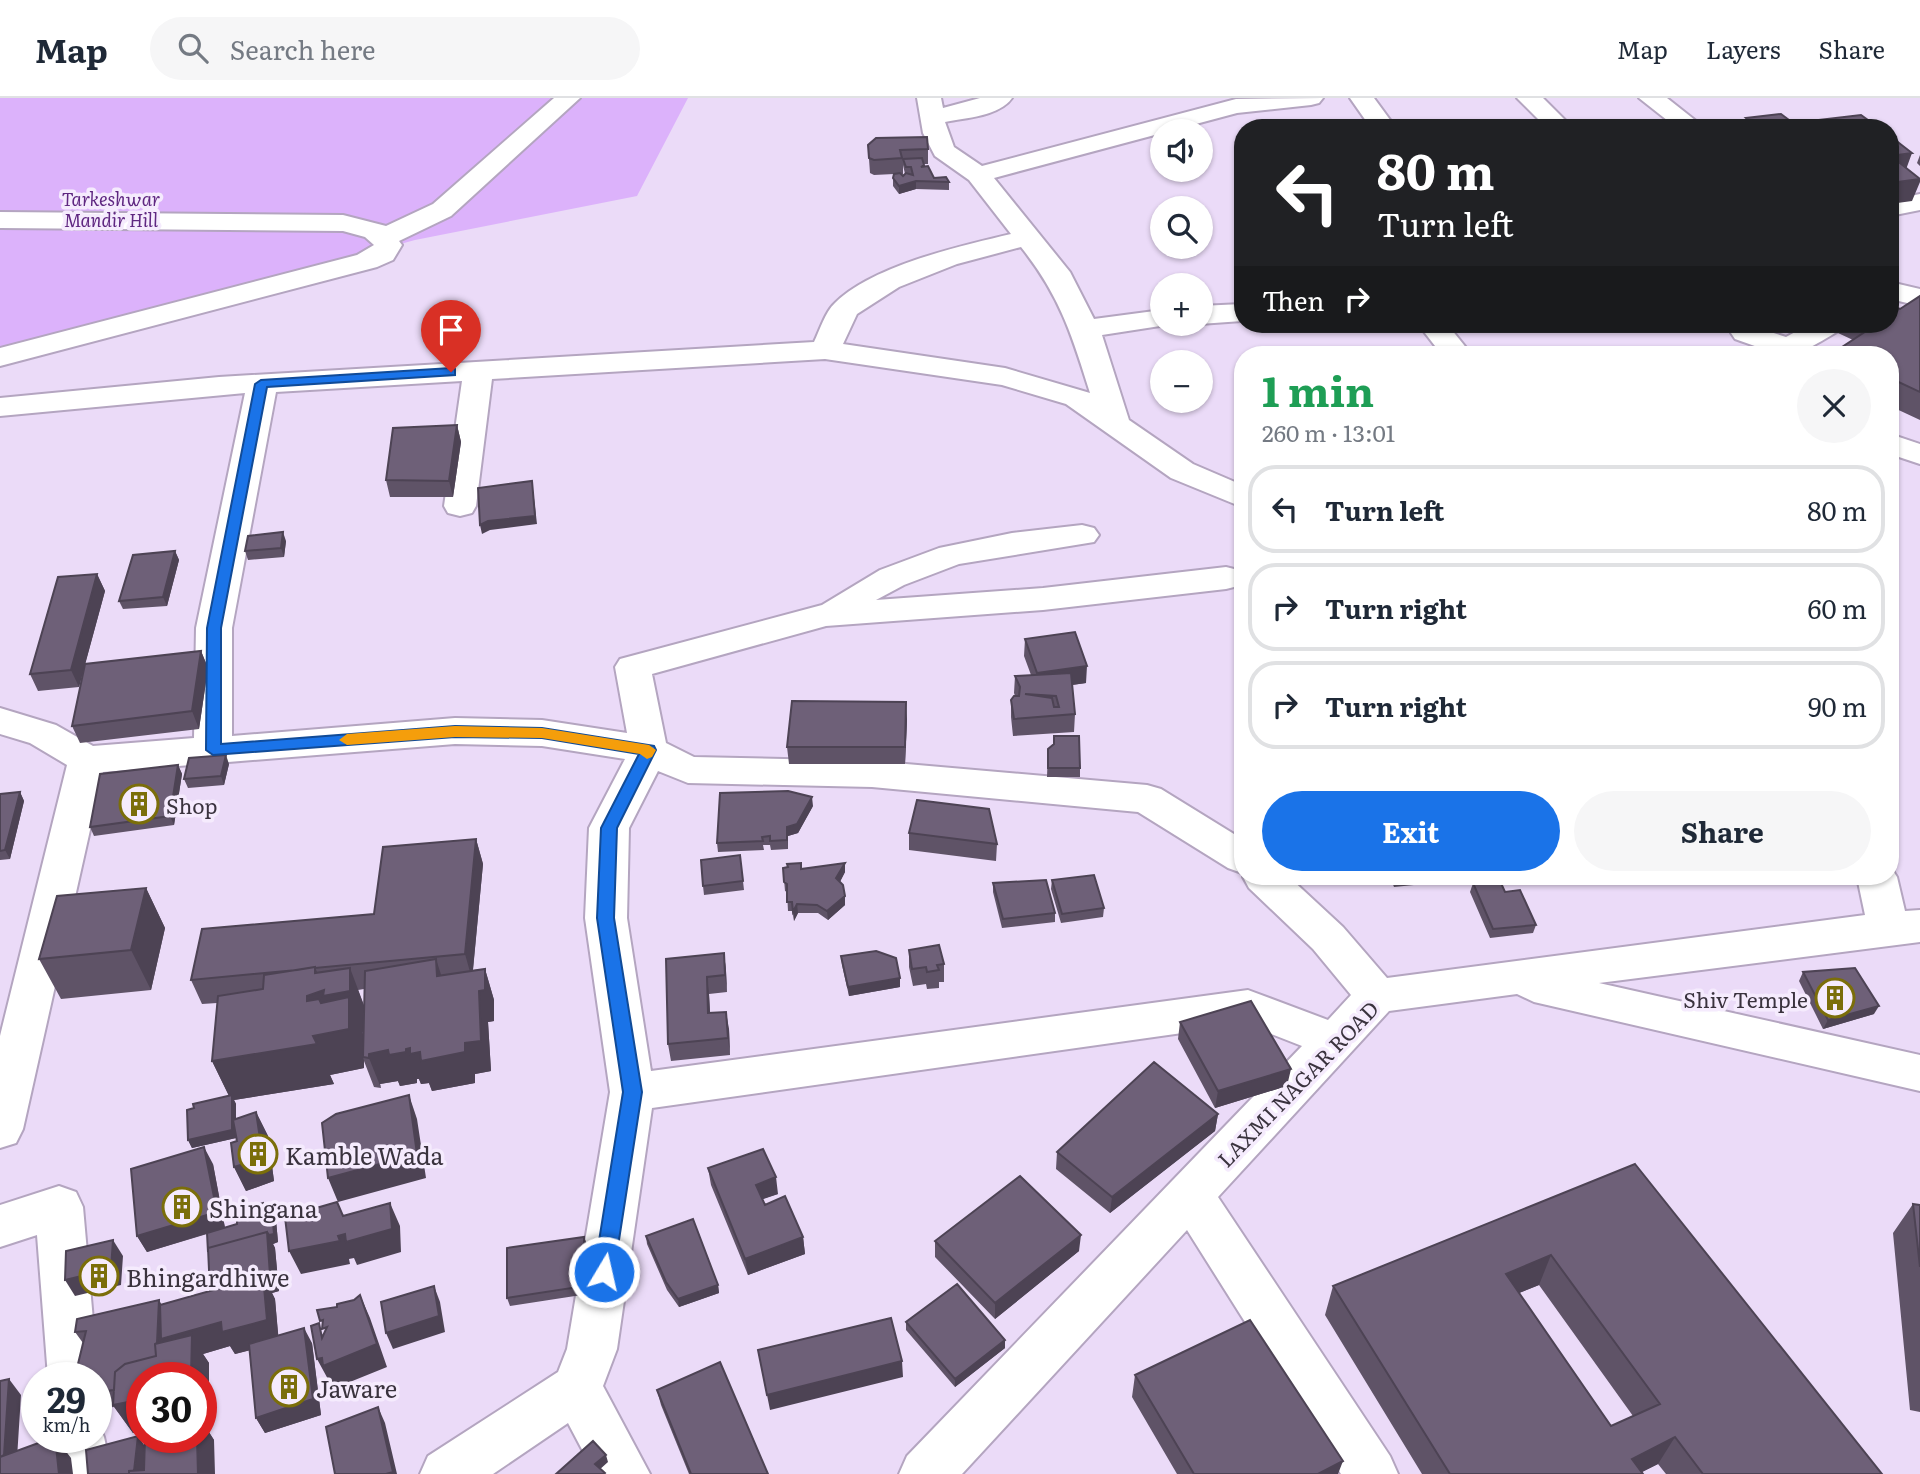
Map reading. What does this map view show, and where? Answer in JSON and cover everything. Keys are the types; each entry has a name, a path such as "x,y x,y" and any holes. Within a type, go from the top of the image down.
{"street":[{"path":"385,237 442,210 568,98"},
{"path":"1000,98 978,108 931,108 935,133 944,151 978,175 1060,278 1085,329 1114,422"},
{"path":"978,175 1236,106 1311,98"},
{"path":"1362,98 1377,119"},
{"path":"1530,98 1552,119"},
{"path":"1651,98 1680,119"},
{"path":"1899,206 1920,202"},
{"path":"0,220 343,223 372,230 385,237 388,245 383,254 367,261 0,357"},
{"path":"824,350 845,309 889,281 947,258 1030,237"},
{"path":"1899,292 1920,298"},
{"path":"1213,314 1234,313"},
{"path":"1085,329 1150,321"},
{"path":"1792,346 1815,333"},
{"path":"1741,337 1780,346"},
{"path":"0,407 261,384 824,350 1005,377 1077,398 1182,471 1234,497"},
{"path":"460,506 478,370"},
{"path":"213,750 214,628 261,384"},
{"path":"1899,447 1920,455"},
{"path":"831,615 864,590 944,554 997,544 1082,535"},
{"path":"447,1474 577,1388 592,1349 632,1092 606,918 609,828 649,750 633,667 694,648 831,615 1043,599 1226,578"},
{"path":"0,721 43,734 87,760 455,731 542,733 649,750 688,769 872,774 1147,799 1234,853"},
{"path":"0,1129 87,760"},
{"path":"1272,885 1328,938 1377,996"},
{"path":"1881,885 1904,927"},
{"name":"LAXMI NAGAR ROAD","path":"950,1464 1190,1195 1377,996 1904,927"},
{"path":"1511,980 1920,1073"},
{"path":"632,1092 1248,1007 1335,1041"},
{"path":"1190,1195 1371,1474"},
{"path":"0,1226 59,1207 72,1362"},
{"path":"577,1388 623,1474"},
{"path":"81,1453 85,1474"}],"green space":[{"name":"Tarkeshwar Mandir Hill","path":"0,98 688,98 637,196 415,240 0,353"}],"building":[{"path":"1781,114 1788,119 1747,119"},
{"path":"1861,115 1867,119 1827,119"},
{"path":"927,137 928,149 900,150 902,158 869,158 868,145 876,138"},
{"path":"1899,143 1912,153 1899,155"},
{"path":"922,158 924,165 921,167 928,166 934,178 946,177 949,182 916,181 899,186 893,178 894,174 913,175 911,167 906,167 903,159"},
{"path":"1899,162 1920,179 1899,182"},
{"path":"1920,296 1920,392 1899,382 1899,346 1844,346 1863,333 1899,333 1900,309"},
{"path":"457,425 449,481 386,480 393,428"},
{"path":"532,481 535,516 488,521 480,525 478,488"},
{"path":"283,532 281,548 245,551 248,536"},
{"path":"175,551 163,597 119,601 133,555"},
{"path":"97,574 71,670 30,674 58,577"},
{"path":"1075,632 1087,666 1037,673 1025,639"},
{"path":"201,651 192,711 72,726 85,664"},
{"path":"1071,673 1075,714 1014,719 1011,700 1014,696 1019,696 1020,687 1015,676","holes":["1025,694 1056,696 1059,707 1054,707 1052,698"]},
{"path":"792,701 906,702 905,747 787,747"},
{"path":"1054,736 1079,736 1080,768 1048,768 1048,749 1054,744"},
{"path":"226,755 221,776 184,779 189,758"},
{"name":"Shop","path":"178,765 170,816 90,827 100,774"},
{"path":"788,791 812,797 797,824 787,827 787,840 770,841 770,836 762,837 763,841 717,843 720,793"},
{"path":"20,792 5,850 0,851 0,794"},
{"path":"917,800 989,809 997,844 909,833"},
{"path":"476,839 465,954 191,980 202,929 374,914 383,847"},
{"path":"740,855 743,881 703,886 701,860"},
{"path":"801,863 801,869 845,863 836,878 843,885 845,896 827,911 817,905 797,904 793,912 792,902 787,902 787,884 784,882 783,868 788,867 787,864"},
{"path":"1094,875 1104,908 1062,914 1052,880"},
{"path":"1046,880 1055,913 1003,919 993,883"},
{"path":"1474,885 1502,885 1505,892 1520,890 1536,925 1493,929"},
{"path":"146,888 131,950 39,959 57,896"},
{"path":"939,945 944,964 937,965 939,970 927,972 926,967 912,969 909,950"},
{"path":"876,951 896,958 900,978 848,987 841,956"},
{"path":"724,953 725,975 707,977 708,1013 726,1012 728,1038 668,1044 666,959"},
{"path":"436,959 437,976 485,969 485,990 479,991 481,1041 465,1043 465,1052 421,1061 420,1052 410,1054 410,1048 406,1049 406,1052 389,1055 388,1050 369,1054 369,1058 363,1057 365,971"},
{"path":"315,967 315,973 350,968 350,991 323,996 324,990 307,996 307,1001 319,999 321,1003 349,997 349,1029 313,1036 317,1044 212,1061 218,996 263,989 264,975"},
{"name":"Shiv Temple","path":"1855,968 1879,1006 1828,1020 1803,972"},
{"path":"1251,1001 1291,1069 1218,1091 1180,1022"},
{"path":"1154,1062 1218,1114 1112,1197 1057,1152"},
{"path":"232,1095 232,1130 188,1140 187,1110 194,1108 193,1104"},
{"path":"409,1095 417,1154 328,1178 322,1123 336,1114"},
{"path":"256,1112 263,1158 234,1167 231,1143 237,1141 233,1120"},
{"name":"Shingana","path":"204,1147 217,1212 137,1236 131,1169"},
{"path":"763,1149 776,1177 756,1185 765,1205 785,1196 803,1237 745,1259 708,1168"},
{"path":"1635,1164 1882,1474 1703,1474 1675,1437 1632,1459 1643,1474 1450,1474 1333,1286","holes":["1551,1255 1660,1404 1611,1426 1506,1274"]},
{"path":"1020,1176 1081,1235 995,1303 935,1241"},
{"path":"337,1202 343,1216 390,1203 392,1229 346,1242 345,1234 338,1236 340,1241 289,1251 285,1217"},
{"path":"263,1203 264,1212 272,1211 274,1234 269,1235 267,1232 208,1248 208,1252 207,1233 237,1224 237,1211"},
{"path":"1913,1204 1920,1205 1920,1267"},
{"path":"693,1219 718,1285 678,1299 666,1282 646,1236"},
{"path":"267,1232 270,1275 210,1291 208,1248"},
{"path":"584,1237 585,1286 507,1298 507,1248"},
{"path":"113,1240 111,1269 65,1280 66,1251"},
{"path":"263,1276 267,1320 222,1332 221,1322 161,1339 160,1305"},
{"path":"957,1284 1005,1340 955,1379 906,1322"},
{"path":"434,1286 439,1316 386,1333 381,1302"},
{"path":"360,1295 377,1344 323,1366 322,1358 317,1359 311,1326 319,1323 322,1338 327,1327 322,1329 323,1320 320,1321 317,1310 337,1307 337,1304 354,1300"},
{"path":"159,1300 156,1356 126,1362 115,1372 112,1390 112,1362 78,1362 86,1331 75,1332 77,1319"},
{"path":"891,1318 902,1361 767,1395 758,1350"},
{"path":"1250,1320 1343,1461 1318,1474 1194,1474 1135,1375"},
{"name":"Jaware","path":"304,1328 313,1399 256,1418 249,1344"},
{"path":"192,1335 191,1362 133,1362 156,1356 155,1344"},
{"path":"720,1362 768,1474 691,1474 657,1390"},
{"path":"125,1364 126,1402 113,1405 115,1372"},
{"path":"9,1379 4,1455 0,1457 0,1381"},
{"path":"378,1407 393,1472 335,1474 326,1427"},
{"path":"126,1439 126,1453 136,1453 134,1471 129,1471 129,1474 88,1474 86,1453 112,1453 112,1443"},
{"path":"593,1441 606,1455 595,1464 604,1474 556,1474"},
{"path":"21,1449 21,1453 57,1453 59,1474 0,1474 0,1457"},
{"path":"145,1453 197,1453 198,1474 129,1474 129,1471 144,1470"}],"slow traffic":[{"path":"347,740 455,731 542,733 649,750 647,753"}],"place":[{"name":"Shop","path":"139,804"},
{"name":"Shiv Temple","path":"1835,998"},
{"name":"Kamble Wada","path":"258,1154"},
{"name":"Shingana","path":"182,1207"},
{"name":"Bhingardhiwe","path":"99,1276"},
{"name":"Jaware","path":"289,1387"}],"route":[{"path":"451,372 261,384 214,628 213,750 455,731 542,733 649,750 609,828 606,918 632,1092 604,1272"}]}
